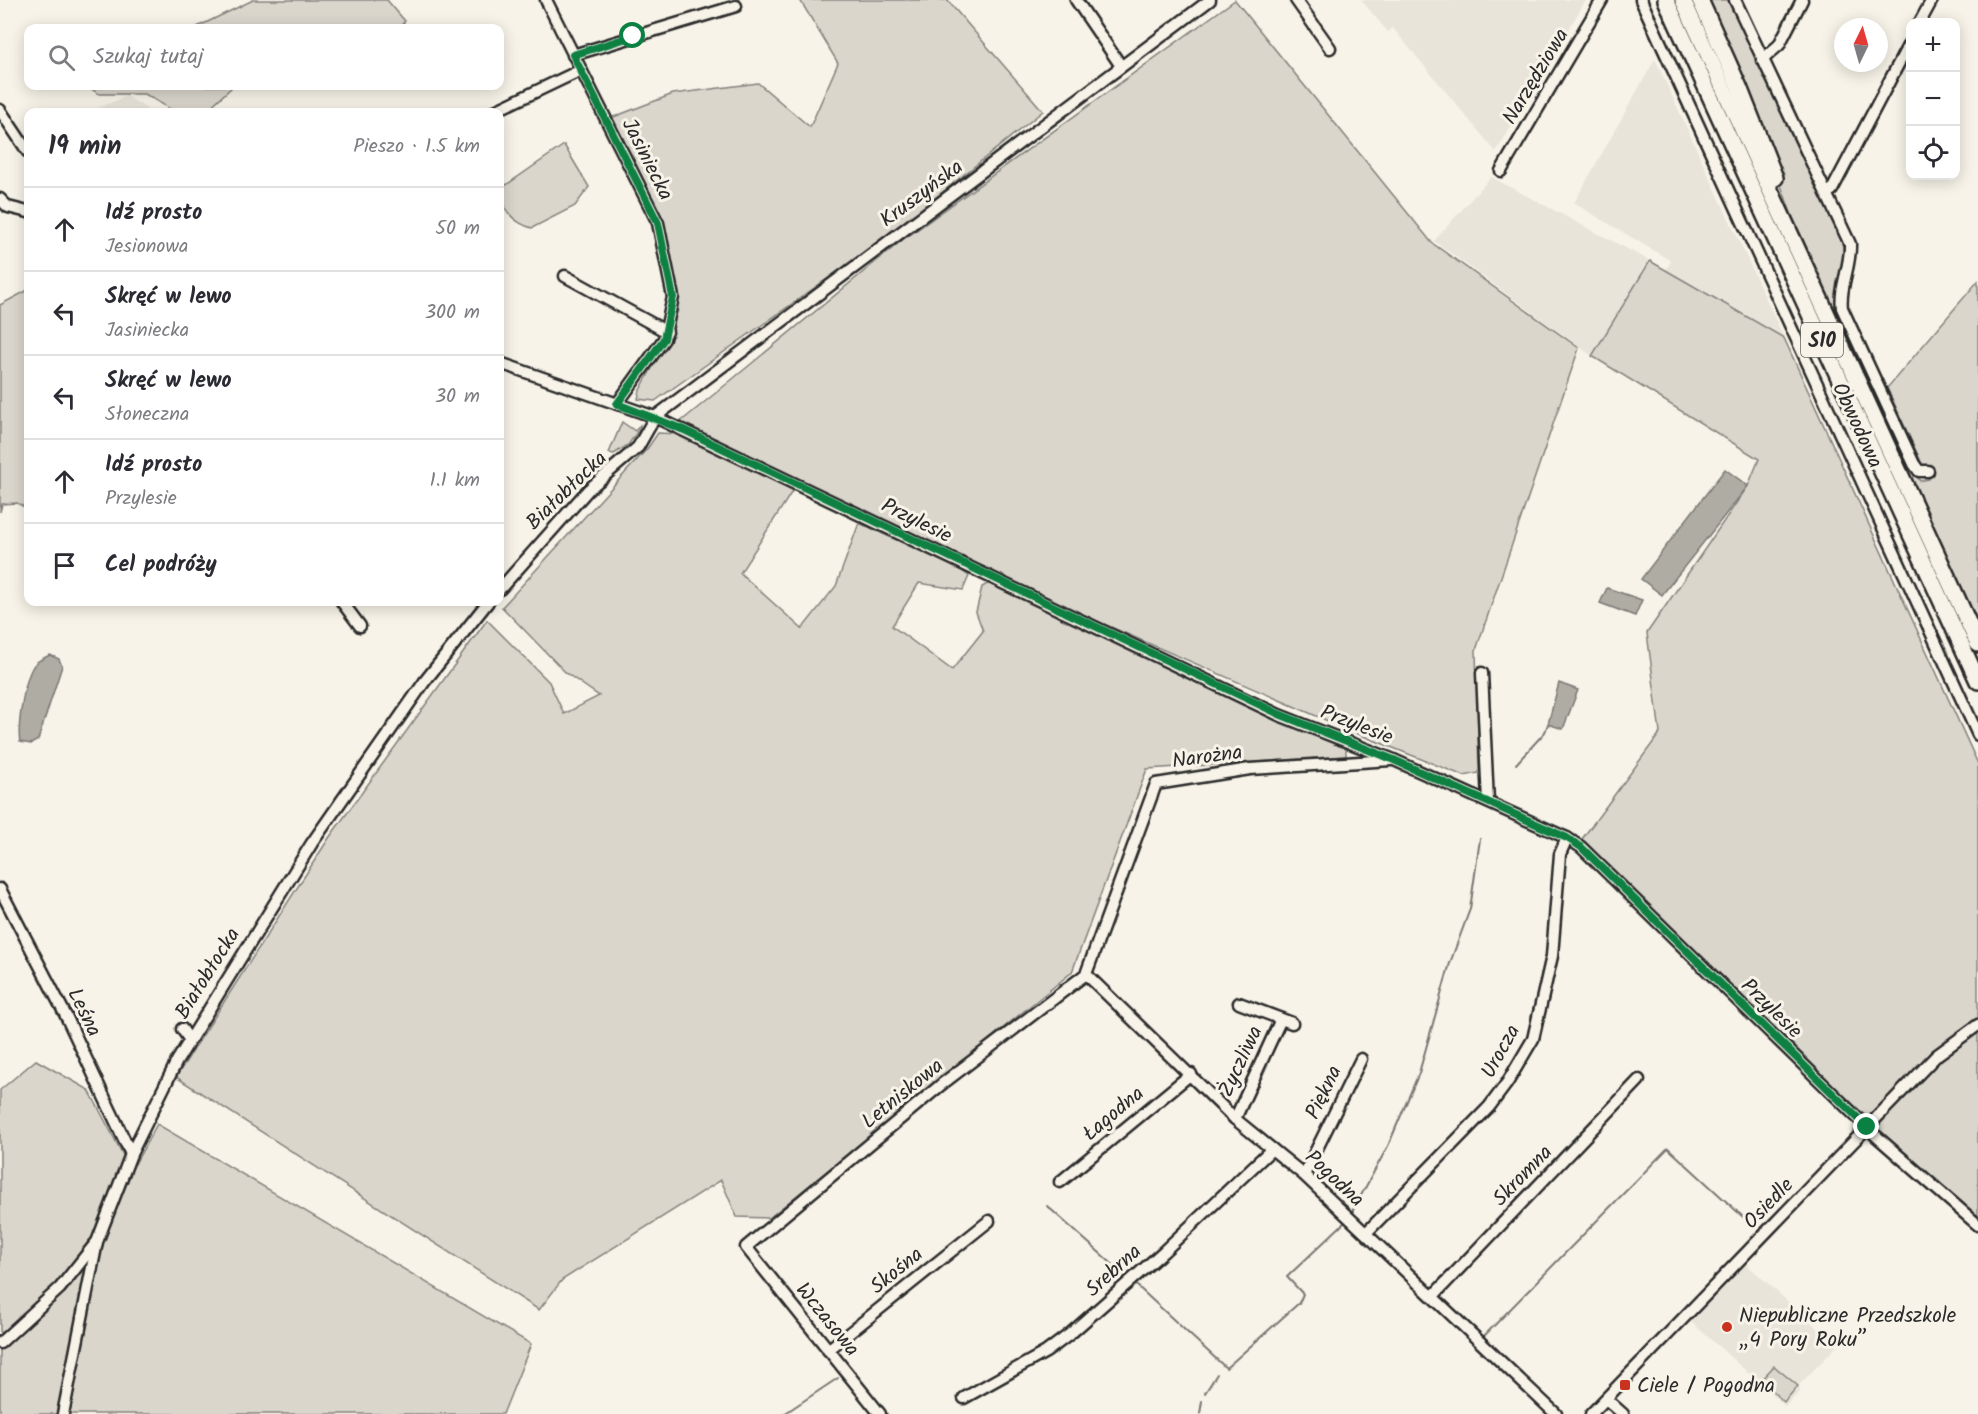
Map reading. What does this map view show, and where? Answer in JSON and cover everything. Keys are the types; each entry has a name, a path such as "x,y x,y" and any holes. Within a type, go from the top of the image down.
{"highway":[{"name":"S10","path":"1666,0 1978,681"},
{"name":"S10","path":"1683,0 1978,644"},
{"path":"1700,0 1757,129 1791,233"}],"street":[{"name":"Jasiniecka","path":"546,0 658,223 673,297 664,339 617,404"},
{"path":"1076,0 1121,66"},
{"name":"Kruszyńska","path":"655,417 1208,0"},
{"path":"1296,0 1330,48"},
{"name":"Narzędziowa","path":"1501,171 1602,0"},
{"name":"Obwodowa","path":"1641,0 1978,735"},
{"path":"1735,0 1850,244 1850,261 1840,296 1842,308 1914,464 1919,471 1928,471"},
{"path":"1762,60 1779,45 1802,0"},
{"path":"1922,18 1928,1"},
{"path":"573,55 736,6"},
{"path":"1826,193 1832,190 1906,51"},
{"path":"501,108 581,70"},
{"path":"0,110 24,146"},
{"path":"0,199 8,207 24,211"},
{"path":"565,276 667,332"},
{"name":"Przylesie","path":"504,364 655,417 1279,714 1394,760 1567,838 1581,847 1867,1127 1978,1225"},
{"name":"Białobłocka","path":"504,584 588,490 634,452 655,417"},
{"path":"345,606 360,626"},
{"name":"Białobłocka","path":"63,1414 97,1242 131,1154 189,1039 332,814 480,606"},
{"path":"1482,673 1488,802"},
{"name":"Narożna","path":"1086,974 1156,784 1250,769 1394,760"},
{"path":"322,807 332,814"},
{"name":"Urocza","path":"1366,1233 1489,1107 1507,1083 1533,1039 1552,956 1560,854 1567,838"},
{"name":"Leśna","path":"0,889 67,1018 131,1154"},
{"path":"246,923 253,936"},
{"name":"Pogodna","path":"1086,974 1235,1119 1304,1175 1556,1414"},
{"name":"Letniskowa","path":"746,1247 942,1084 1086,974"},
{"name":"Życzliwa","path":"1235,1119 1286,1021 1239,1003"},
{"name":"Osiedle","path":"1591,1414 1937,1055 1978,1025"},
{"path":"182,1029 189,1039"},
{"name":"Piękna","path":"1304,1175 1361,1059"},
{"name":"Łagodna","path":"1060,1182 1191,1074"},
{"name":"Skromna","path":"1433,1296 1639,1080"},
{"name":"Srebrna","path":"964,1398 1046,1352 1070,1334 1163,1252 1272,1149"},
{"name":"Skośna","path":"828,1350 989,1221"},
{"path":"0,1343 60,1288 97,1242"},
{"name":"Wczasowa","path":"746,1247 880,1414"},
{"path":"1606,1399 1623,1414"}],"shaded area":[{"path":"253,0 387,0 405,21 402,24 203,24"},
{"path":"800,0 947,0 1043,111 897,229 907,237 1235,0 1432,243 1579,348 1476,650 1479,773 1464,776 1358,734 1037,595 1035,601 1346,748 1346,756 1147,769 1072,972 769,1218 737,1217 721,1180 562,1280 539,1310 176,1077 329,838 487,620 549,682 564,714 599,696 566,673 502,607 647,449 658,433 680,434 793,490 740,573 802,629 836,586 859,523 955,566 969,576 963,590 919,583 892,626 952,670 983,631 976,612 982,587 991,582 679,423 906,237 896,230 655,401 638,399 640,390 667,341 678,310 661,221 611,118 673,94 758,83 810,127 838,63"},
{"path":"1361,0 1586,0 1496,152 1392,27 1388,32"},
{"path":"1708,0 1731,0 1841,239 1844,255 1836,302 1920,481 1929,479 1887,388 1978,281 1978,623 1791,213 1737,63"},
{"path":"1655,59 1784,338 1666,270 1671,261 1574,203"},
{"path":"93,90 229,90 209,108 168,108 145,94 99,94"},
{"path":"127,96 145,108 98,108"},
{"path":"564,145 589,187 575,206 532,228 517,221 507,211 504,205 504,184 506,185"},
{"path":"1491,177 1650,261 1592,356 1434,241"},
{"path":"1650,261 1784,338 1978,764 1978,1216 1865,1119 1582,839 1660,733 1647,633 1748,486 1759,459 1592,356"},
{"path":"24,292 24,507 17,503 2,504 0,512 0,305"},
{"path":"622,422 635,431 640,425 640,428 628,445 614,454 609,453"},
{"path":"1725,469 1748,486 1662,595 1641,579"},
{"path":"1607,588 1642,600 1635,616 1600,603"},
{"path":"50,655 59,659 62,666 38,740 31,744 20,742 20,716 28,676 35,664"},
{"path":"1559,683 1578,690 1563,729 1548,724"},
{"path":"36,1060 89,1090 124,1157 135,1164 157,1124 531,1344 503,1414 0,1414 0,1090"},
{"path":"1744,1262 1837,1346 1799,1385 1800,1392 1785,1406 1689,1320"},
{"path":"1774,1366 1798,1386 1784,1402 1761,1380"}],"waterway":[{"path":"1516,764 1545,732 1548,724"},
{"path":"1352,1212 1388,1146 1419,1073 1450,963 1470,909 1480,839"},
{"path":"1482,1338 1668,1148 1754,1227"},
{"path":"1047,1206 1128,1278"},
{"path":"1135,1284 1226,1368 1299,1303 1303,1294 1287,1277 1345,1222"},
{"path":"1205,1393 1217,1374"},
{"path":"784,1414 838,1378"},
{"path":"1200,1414 1202,1401"}],"place":[{"name":"Niepubliczne Przedszkole „4 Pory Roku”","path":"1727,1327"},
{"name":"Ciele / Pogodna","path":"1625,1385"}],"route":[{"path":"633,36 573,55 658,223 673,297 664,339 617,404 684,430 1279,714 1394,760 1567,838 1581,847 1664,931 1867,1127"}]}
